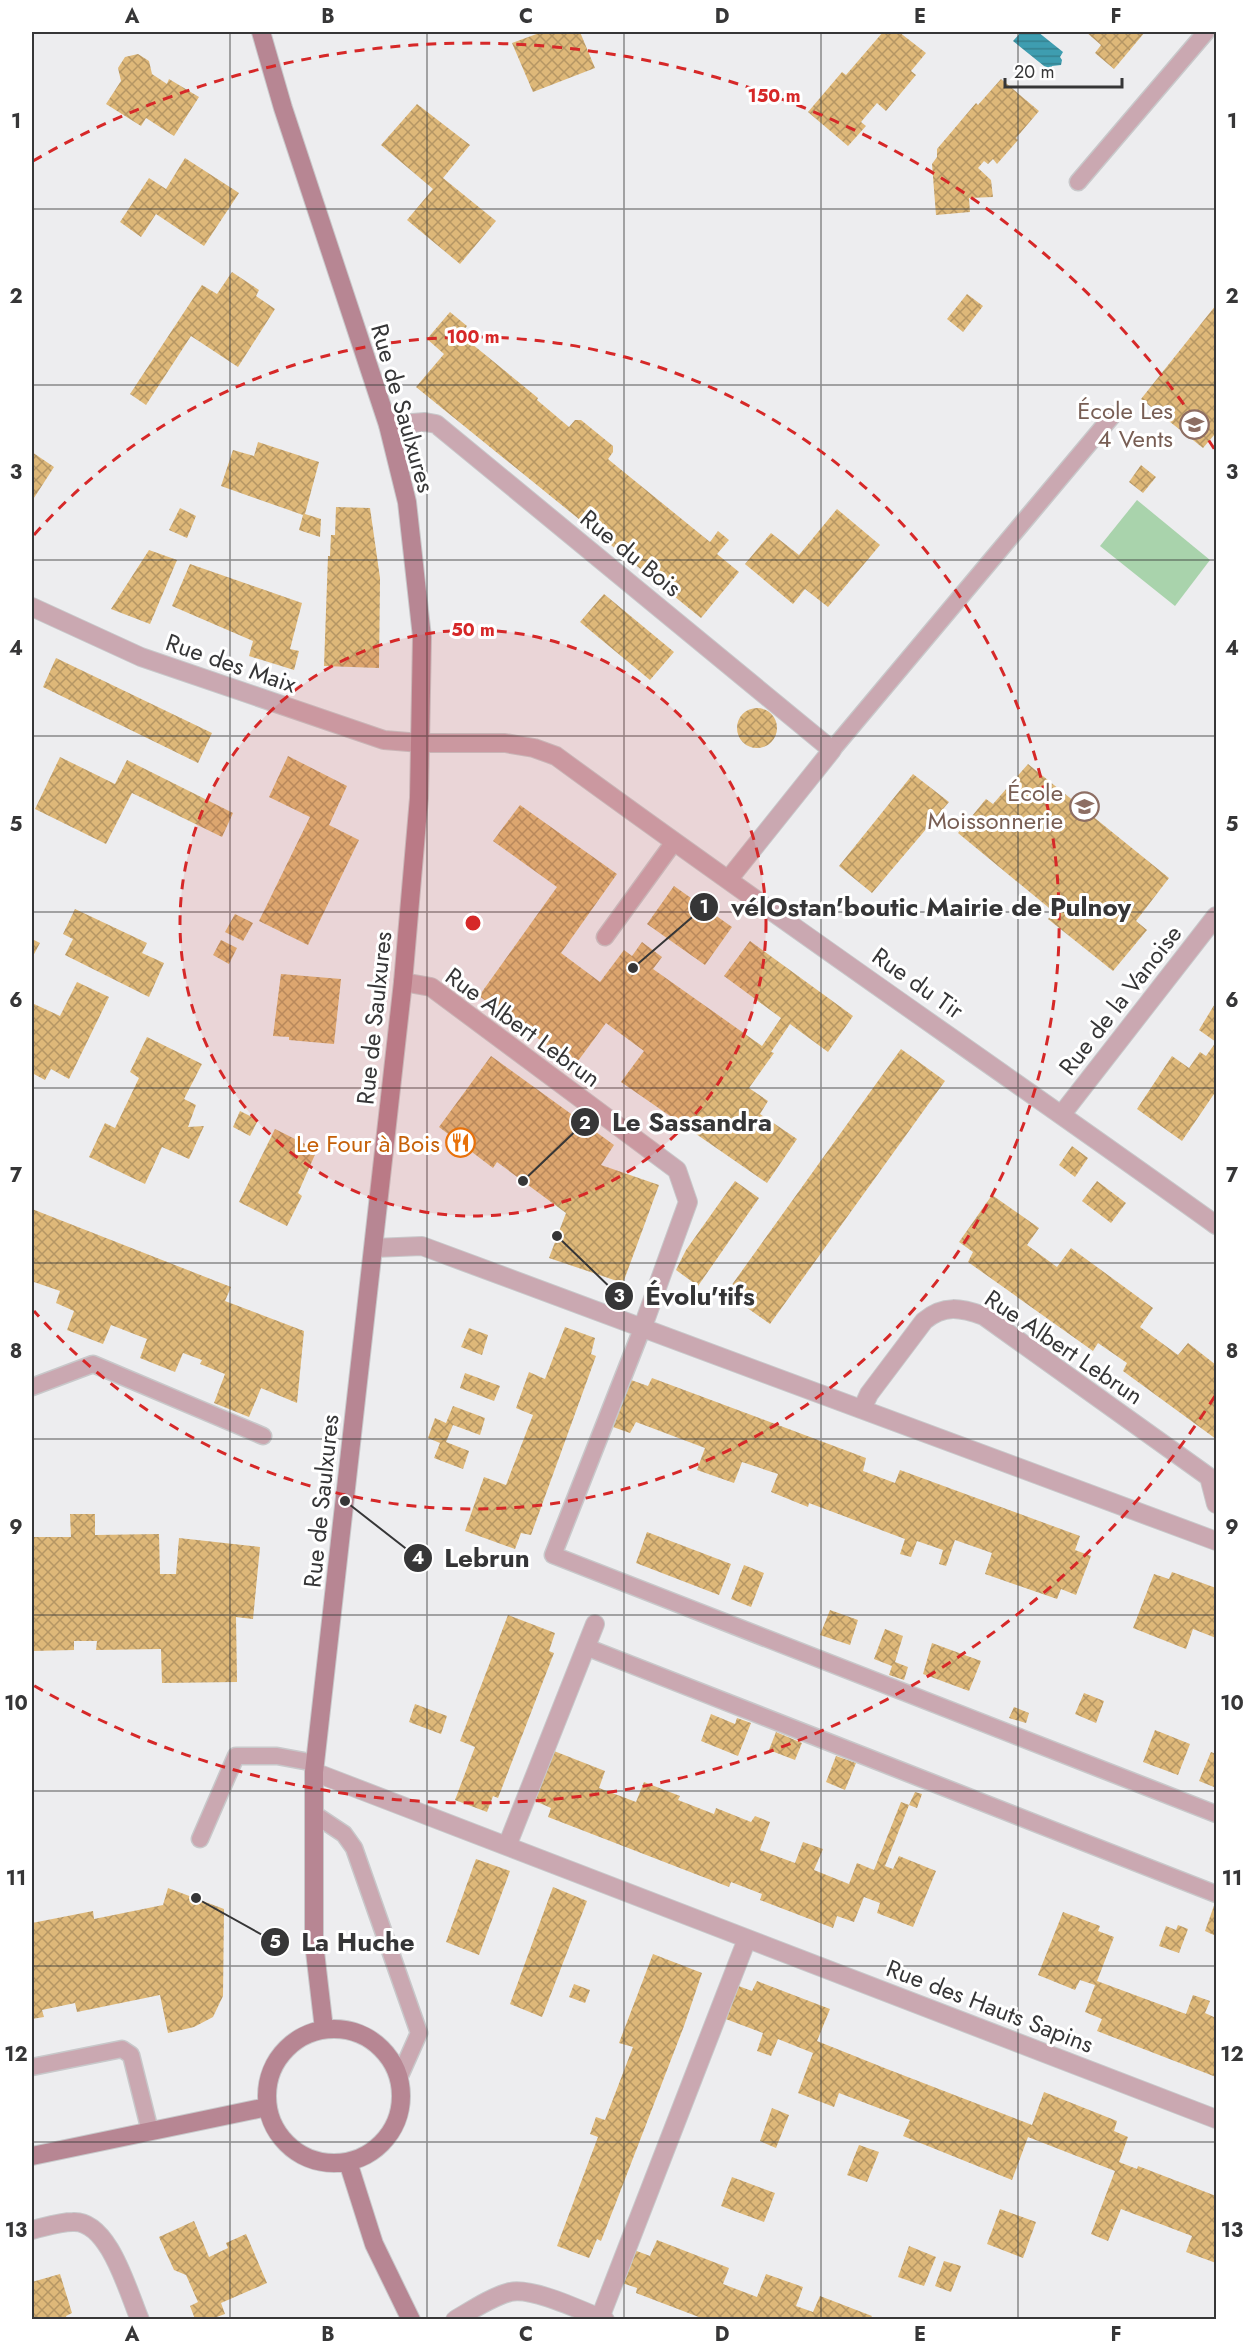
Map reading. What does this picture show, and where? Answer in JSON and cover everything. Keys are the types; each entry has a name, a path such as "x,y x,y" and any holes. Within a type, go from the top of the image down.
{"street":[{"name":"Rue de Saulxures","path":"261,32 283,108 388,425 407,502 422,637 422,743 418,817 403,982 315,1768 314,1942 324,2029"},
{"name":"Rue du Bois","path":"388,425 425,422 436,424 832,750"},
{"name":"Rue des Maix","path":"32,607 141,657 350,730 384,740 422,743"},
{"name":"Rue du Tir","path":"422,743 505,743 534,748 556,756 1216,1225"},
{"path":"728,880 832,750"},
{"name":"Rue de la Vanoise","path":"1062,1114 1216,916"},
{"name":"Rue Albert Lebrun","path":"403,982 431,987 677,1170 688,1202 642,1329"},
{"path":"374,1248 422,1246 1216,1541"},
{"name":"Rue Albert Lebrun","path":"862,1409 869,1395 924,1321 933,1313 949,1307 965,1309 984,1316 1209,1477 1216,1503"},
{"path":"507,1846 595,1624"},
{"name":"Rue des Hauts Sapins","path":"315,1768 507,1846 1216,2119"},
{"path":"455,2319 512,2291 545,2296 602,2319 747,1939"},
{"path":"324,2029 345,2030 360,2034 374,2042 391,2060 399,2078 401,2099 399,2114 388,2136 373,2152 348,2162 324,2163 300,2155 284,2142 272,2125 267,2107 267,2083 277,2059 296,2040 324,2029"},
{"path":"32,2156 267,2107"},
{"path":"348,2162 374,2244 411,2319"},
{"path":"32,2230 74,2222 95,2229 111,2251 140,2319"}],"lane":[{"path":"1078,182 1206,32"},
{"path":"832,750 1113,415"},
{"path":"605,937 674,842"},
{"path":"642,1329 554,1555 1216,1814"},
{"path":"32,1387 93,1364 263,1436"},
{"path":"586,1647 1216,1894"},
{"path":"200,1839 237,1756 276,1756 315,1768"},
{"path":"314,1814 344,1834 354,1848 419,2033 399,2078"},
{"path":"32,2067 122,2049 131,2055 150,2131"}],"green space":[{"path":"1137,500 1210,560 1175,606 1100,546"}],"water":[{"path":"1021,32 1038,32 1063,52 1060,57 1061,65 1052,66 1049,70 1013,41"}],"building":[{"path":"542,32 580,32 595,68 533,92 512,43"},
{"path":"883,32 899,32 926,53 911,71 916,75 886,111 877,103 861,122 866,126 848,146 808,112 842,72 846,75"},
{"path":"1086,32 1145,32 1114,69 1095,53 1101,45"},
{"path":"138,54 149,61 152,74 167,84 169,79 199,97 174,136 146,118 141,126 106,104 121,81 118,68 125,57"},
{"path":"1001,79 1039,111 997,164 993,159 988,164 984,161 978,168 991,180 993,197 969,198 970,212 936,215 932,164 937,157 937,149 976,103 978,105"},
{"path":"417,104 470,145 443,178 496,221 460,264 407,220 433,189 381,145"},
{"path":"185,158 239,193 204,246 156,214 141,237 120,222 149,178 166,189"},
{"path":"232,272 259,290 256,296 275,309 238,367 191,336 146,405 130,394 202,285 217,294"},
{"path":"967,294 983,306 963,332 947,319"},
{"name":"École Les 4 Vents","path":"1216,305 1216,435 1203,448 1141,399"},
{"path":"450,312 467,326 461,335 538,398 537,400 569,427 575,420 581,420 613,446 613,452 608,459 614,464 710,542 718,531 729,540 717,554 739,572 701,618 416,387 444,354 427,339"},
{"path":"258,442 319,462 305,514 321,519 320,537 299,530 303,515 221,486 233,450 254,456"},
{"path":"32,452 54,467 32,501"},
{"path":"1141,465 1156,477 1143,493 1129,482"},
{"path":"336,507 370,508 380,578 379,668 324,666 328,556 330,556 331,535 335,535"},
{"path":"180,508 196,516 187,538 169,530"},
{"path":"837,509 880,545 828,607 805,589 793,604 745,564 771,533 799,555"},
{"path":"149,550 177,560 150,624 111,609"},
{"path":"190,564 302,603 290,649 299,651 294,670 249,656 253,641 172,606"},
{"path":"604,594 674,652 650,680 580,622"},
{"path":"56,658 212,733 198,763 43,687"},
{"path":"757,708 765,709 771,714 776,720 776,736 771,742 765,747 757,748 749,747 743,742 738,736 737,728 738,720 743,714 749,709"},
{"path":"288,756 347,786 329,825 359,840 308,945 259,921 310,817 269,797"},
{"path":"60,757 115,784 127,760 233,813 222,837 132,793 106,844 35,809"},
{"path":"1028,764 1169,878 1136,921 1147,930 1113,971 1048,919 1054,912 958,833 986,799 993,804"},
{"path":"913,774 949,802 872,893 839,866"},
{"path":"520,805 617,874 561,953 600,982 624,950 632,956 642,942 662,957 653,969 762,1046 781,1018 724,976 750,941 853,1016 828,1052 790,1024 771,1052 774,1053 749,1088 768,1101 760,1114 797,1139 767,1183 621,1082 644,1051 606,1023 575,1065 479,996 557,887 493,841"},
{"path":"674,886 732,927 705,965 647,924"},
{"path":"75,909 147,943 142,953 164,963 149,997 65,955 73,939 63,934"},
{"path":"235,914 253,923 243,941 225,932"},
{"path":"32,939 40,943 32,958"},
{"path":"221,940 237,948 229,964 213,955"},
{"path":"281,974 341,979 334,1044 289,1040 289,1037 273,1036"},
{"path":"77,982 109,997 69,1079 51,1069 45,1080 32,1073 32,1003 60,1016"},
{"path":"1216,1002 1216,1042 1199,1030"},
{"path":"147,1037 202,1064 184,1099 196,1105 188,1127 204,1126 189,1159 162,1147 145,1184 89,1157 105,1123 115,1128 139,1078 130,1072"},
{"path":"1216,1042 1216,1096 1214,1094 1182,1141 1137,1109 1172,1056 1189,1068 1200,1052 1206,1056"},
{"path":"901,1049 945,1081 770,1324 726,1293"},
{"path":"491,1056 614,1145 601,1165 659,1185 623,1283 549,1258 566,1213 497,1162 493,1168 439,1127"},
{"path":"240,1111 258,1120 250,1136 233,1127"},
{"path":"275,1129 317,1150 298,1193 302,1196 287,1226 239,1202"},
{"path":"1072,1146 1088,1158 1075,1177 1059,1165"},
{"path":"735,1181 759,1198 698,1286 676,1270 686,1250"},
{"path":"1097,1181 1126,1203 1111,1223 1082,1201"},
{"path":"992,1195 1039,1228 1027,1245 1057,1267 1071,1248 1153,1308 1140,1327 1178,1355 1188,1343 1216,1365 1216,1439 1123,1371 1127,1363 1098,1343 1093,1351 968,1262 973,1252 959,1242"},
{"path":"32,1209 231,1287 225,1301 304,1331 297,1403 261,1388 249,1417 214,1403 225,1374 200,1364 202,1360 183,1353 175,1372 140,1358 147,1339 111,1325 103,1344 67,1330 74,1311 56,1303 60,1291 34,1282 32,1288"},
{"path":"565,1327 595,1338 591,1354 596,1356 531,1535 521,1533 515,1549 465,1531 484,1477 506,1485 533,1415 516,1408 529,1372 545,1379"},
{"path":"469,1328 488,1335 482,1355 461,1347"},
{"path":"465,1373 500,1386 494,1401 460,1388"},
{"path":"652,1378 866,1458 863,1471 895,1483 900,1470 1080,1536 1075,1550 1091,1556 1076,1595 1061,1589 1057,1599 985,1574 992,1553 955,1540 946,1566 939,1564 943,1550 917,1541 911,1557 900,1554 905,1539 809,1503 808,1507 771,1492 778,1474 742,1462 734,1483 697,1470 705,1448 636,1422 630,1433 613,1427 631,1380 648,1386"},
{"path":"453,1406 485,1418 480,1435 453,1425 446,1442 469,1451 463,1469 434,1458 440,1443 428,1438 435,1418 446,1423"},
{"path":"70,1514 95,1514 95,1535 159,1534 160,1574 176,1574 179,1538 260,1547 253,1619 236,1617 237,1682 162,1683 161,1649 96,1650 97,1641 74,1641 74,1650 32,1651 32,1537 71,1537"},
{"path":"647,1532 731,1564 719,1595 636,1563"},
{"path":"744,1565 764,1573 751,1607 731,1599"},
{"path":"1172,1572 1216,1588 1216,1638 1193,1629 1186,1649 1133,1628 1154,1574 1169,1579"},
{"path":"830,1610 858,1620 850,1645 820,1635"},
{"path":"508,1615 555,1633 549,1651 554,1653 498,1798 493,1796 487,1812 455,1800 475,1747 460,1741"},
{"path":"885,1629 903,1636 895,1662 908,1667 904,1680 889,1675 892,1666 874,1659"},
{"path":"932,1643 981,1661 969,1691 923,1674"},
{"path":"1084,1693 1104,1701 1096,1723 1075,1714"},
{"path":"415,1704 447,1716 441,1734 409,1722"},
{"path":"1014,1707 1029,1713 1026,1723 1009,1718"},
{"path":"711,1714 735,1724 737,1718 751,1723 738,1756 701,1741"},
{"path":"1155,1730 1190,1744 1178,1775 1143,1762"},
{"path":"776,1732 802,1743 795,1760 769,1750"},
{"path":"554,1751 605,1771 599,1788 636,1802 644,1782 680,1796 678,1800 714,1814 716,1808 751,1822 755,1816 770,1822 760,1850 795,1863 803,1842 823,1849 814,1870 849,1884 857,1863 874,1870 901,1802 909,1805 885,1866 893,1869 899,1856 936,1871 913,1927 877,1913 880,1903 864,1897 854,1922 837,1916 833,1928 760,1900 762,1894 731,1882 729,1887 548,1817 551,1808 535,1801"},
{"path":"1211,1752 1216,1754 1214,1787 1199,1781"},
{"path":"836,1756 856,1763 845,1790 826,1782"},
{"path":"915,1792 922,1794 917,1808 909,1805"},
{"path":"476,1859 510,1871 479,1955 446,1942"},
{"path":"553,1887 587,1901 542,2017 510,2004"},
{"path":"168,1888 224,1909 223,1996 213,2017 194,2027 168,2033 160,1995 77,2012 75,2003 42,2010 44,2017 32,2019 32,1923 93,1911 94,1919 163,1905"},
{"path":"1216,1900 1216,1936 1205,1931"},
{"path":"1063,1912 1100,1926 1098,1931 1114,1937 1097,1981 1186,2014 1193,1995 1210,2001 1205,2013 1216,2018 1216,2077 1097,2031 1102,2019 1085,2012 1095,1985 1080,1980 1075,1990 1038,1975"},
{"path":"1178,1925 1188,1929 1179,1953 1159,1946 1166,1926 1176,1930"},
{"path":"653,1954 702,1973 684,2026 601,2241 597,2239 589,2258 557,2246 598,2137 590,2134 596,2117 605,2120 633,2047 619,2043"},
{"path":"757,1981 830,2009 817,2041 887,2069 1032,2125 1044,2092 1117,2121 1114,2131 1128,2137 1119,2162 1137,2169 1138,2166 1216,2196 1216,2263 1186,2252 1192,2236 1121,2209 1108,2241 1091,2234 1115,2171 1028,2137 1012,2180 903,2136 910,2120 839,2093 834,2107 798,2093 813,2053 778,2039 771,2056 757,2051 763,2033 723,2018 736,1985 752,1991"},
{"path":"574,1984 590,1990 585,2003 569,1997"},
{"path":"772,2108 789,2115 776,2148 760,2141"},
{"path":"859,2145 879,2152 867,2182 847,2175"},
{"path":"732,2177 775,2193 764,2222 721,2206"},
{"path":"1000,2209 1036,2222 1023,2258 987,2244"},
{"path":"194,2221 209,2257 228,2248 226,2243 246,2234 267,2283 221,2303 225,2314 211,2319 195,2319 190,2306 198,2302 186,2275 174,2270 159,2237"},
{"path":"657,2240 729,2268 723,2284 757,2297 766,2274 803,2287 796,2306 813,2312 820,2296 872,2316 870,2319 704,2319 636,2293 637,2288 622,2283 634,2250 650,2256"},
{"path":"909,2246 936,2257 924,2286 898,2277"},
{"path":"944,2261 961,2266 951,2292 935,2286"},
{"path":"60,2274 72,2313 66,2316 67,2319 32,2319 32,2282"}],"place":[{"name":"École Les 4 Vents","path":"1194,424"},
{"name":"École Moissonnerie","path":"1084,806"},
{"name":"vélOstan'boutic Mairie de Pulnoy","path":"633,968"},
{"name":"Le Four à Bois","path":"461,1143"},
{"name":"Le Sassandra","path":"523,1181"},
{"name":"Évolu'tifs","path":"557,1236"},
{"name":"Lebrun","path":"345,1501"},
{"name":"La Huche","path":"196,1898"}]}
